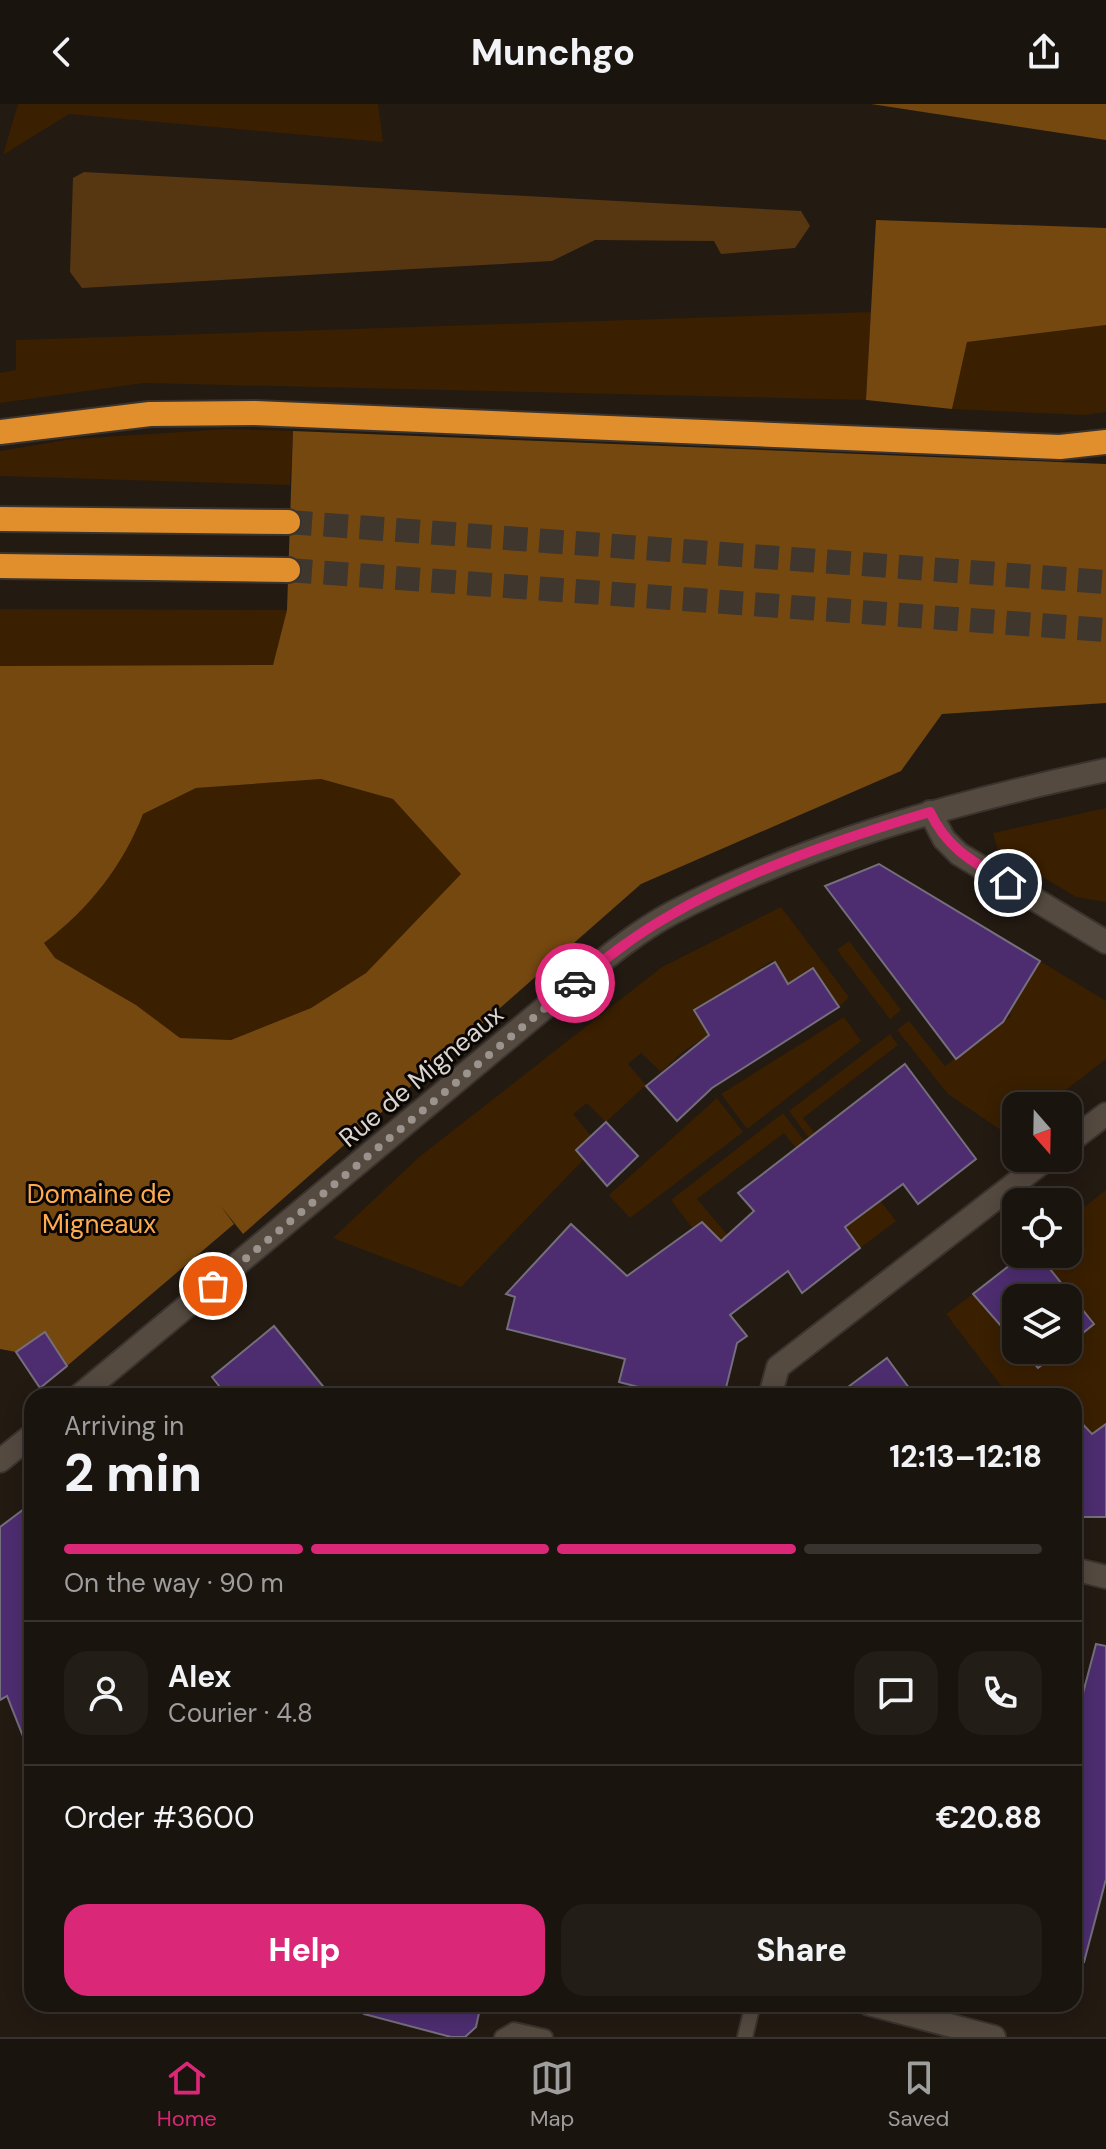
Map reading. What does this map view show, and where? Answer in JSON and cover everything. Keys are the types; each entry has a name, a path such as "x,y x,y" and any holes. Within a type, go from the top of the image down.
{"highway":[{"path":"0,432 150,414 255,413 412,417 1060,447 1106,442"},
{"path":"0,519 288,522"},
{"path":"0,566 288,570"}],"street":[{"name":"Rue de Migneaux","path":"89,1388 629,940 671,914 740,882 877,828 930,812 1106,770"},
{"path":"930,812 944,839 959,854 1106,942"},
{"path":"1082,1132 1106,1114"},
{"path":"772,1388 778,1367 1030,1172"},
{"path":"0,1461 24,1442"},
{"path":"1082,1571 1106,1577"},
{"path":"899,2012 994,2037"}],"lane":[{"path":"745,2037 751,2012"},
{"path":"502,2037 514,2030 545,2037"}],"shaded area":[{"path":"18,104 378,104 383,142 69,114 3,155"},
{"path":"84,172 801,211 810,226 795,248 721,254 714,241 595,240 552,261 82,288 70,272 73,178"},
{"path":"871,312 866,400 144,383 0,403 0,373 16,370 16,340"},
{"path":"1106,325 1106,412 1085,415 952,409 967,342"},
{"path":"228,429 293,431 290,485 0,476 0,451 72,439"},
{"path":"0,609 287,610 273,665 0,666"},
{"path":"321,779 393,799 461,874 366,973 311,1008 231,1040 179,1038 136,1005 55,958 44,943 75,916 102,886 125,851 143,814 196,788"},
{"path":"1106,808 1106,902 1076,897 998,850 993,833"},
{"path":"781,907 849,997 839,1007 813,968 788,984 773,960 757,970 771,995 684,1051 661,1072 641,1053 628,1064 646,1085 606,1122 587,1103 573,1114 591,1136 576,1150 584,1159 461,1287 333,1238 418,1158 662,967"},
{"path":"849,941 901,1010 890,1019 837,950"},
{"path":"1040,961 1106,1001 1106,1059 1063,1092 1002,1092 1002,1131 948,1094 897,1030 909,1021 945,1066 1011,1016 995,993"},
{"path":"844,1017 861,1041 747,1129 721,1094"},
{"path":"890,1034 898,1045 803,1118 824,1145 832,1138 896,1221 860,1248 797,1165 805,1159 784,1133 697,1199 742,1252 722,1267 671,1200 783,1113 813,1152 817,1149 789,1111"},
{"path":"717,1098 743,1132 630,1218 609,1195"},
{"path":"1106,1190 1106,1424 1092,1434 1082,1424 1082,1388 1003,1388 946,1314 973,1294 1002,1327 1002,1364 1034,1364 1038,1368 1043,1364 1082,1364 1082,1334 1094,1324 1082,1309 1082,1284 1062,1284 1049,1268 1082,1268 1082,1209"}],"green space":[{"path":"871,104 1106,104 1106,140"},
{"path":"876,220 1106,228 1106,325 967,342 952,409 866,400"},
{"name":"Domaine de Migneaux","path":"293,431 1106,464 1106,703 942,714 901,771 641,884 243,1234 220,1205 234,1224 67,1366 45,1333 16,1352 0,1349 0,666 273,665 287,610","holes":["321,779 393,799 461,874 366,973 311,1008 231,1040 180,1038 136,1005 55,958 44,943 75,916 102,886 125,851 143,814 196,788"]}],"building":[{"path":"879,864 1040,961 1003,1022 956,1059 825,886"},
{"path":"775,962 788,984 813,968 839,1007 712,1088 677,1121 646,1086 709,1035 694,1010"},
{"path":"905,1064 976,1159 918,1204 903,1184 845,1227 860,1248 802,1293 788,1271 730,1315 747,1336 737,1343 726,1388 642,1388 619,1382 625,1359 507,1329 515,1297 506,1294 571,1224 627,1276 702,1222 721,1241 754,1211 738,1193"},
{"path":"606,1122 638,1156 607,1186 576,1150"},
{"path":"1006,1268 1049,1268 1062,1284 1002,1284 1002,1327 973,1294"},
{"path":"1082,1309 1094,1324 1082,1334"},
{"path":"274,1326 324,1388 221,1388 212,1377"},
{"path":"45,1332 67,1366 40,1388 16,1352"},
{"path":"887,1358 909,1388 847,1388"},
{"path":"1082,1423 1092,1434 1106,1424 1106,1517 1082,1517"},
{"path":"24,1509 24,1739 7,1696 0,1700 0,1527"},
{"path":"1096,1644 1106,1646 1106,1879 1084,1962 1082,1962 1082,1697"},
{"path":"479,2012 476,2027 465,2037 451,2037 364,2014"}],"tunnel":[{"path":"288,522 1106,582"},
{"path":"288,570 1106,630"}],"way so far":[{"path":"213,1286 575,983"}],"route":[{"path":"575,983 629,940 671,914 809,854 930,812 944,839 959,854 1008,883"}]}
